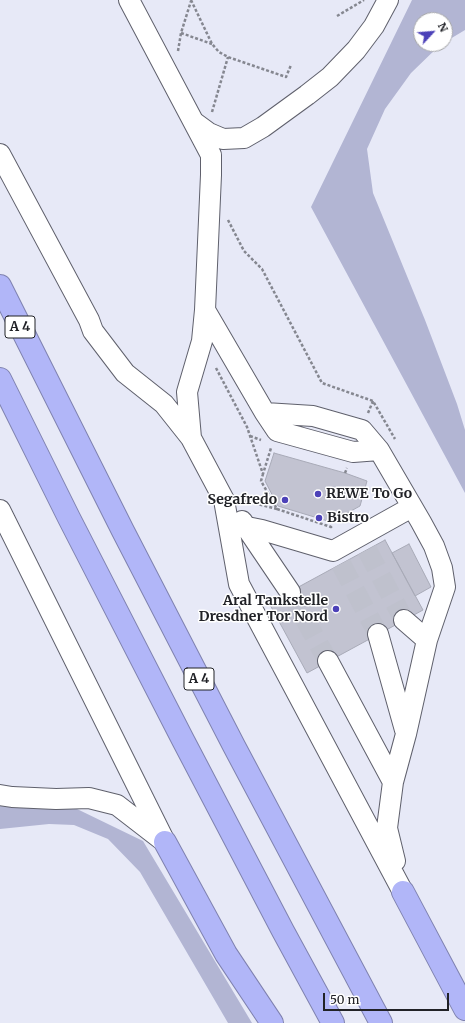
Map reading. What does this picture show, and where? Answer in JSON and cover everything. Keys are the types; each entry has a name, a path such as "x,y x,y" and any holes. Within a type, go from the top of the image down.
{"highway":[{"name":"A 4","path":"0,286 234,746 381,1023"},
{"path":"0,379 69,518 183,740 333,1023"},
{"path":"165,842 226,954 272,1023"},
{"path":"402,892 465,1009"}],"lane":[{"path":"128,0 203,118 209,133 223,139 244,138 263,128 293,107 330,77 356,50 374,26 388,0"},
{"path":"191,438 187,392 202,341 205,310 211,160 203,118"},
{"path":"0,154 89,320 93,331 125,373 164,404 191,438 224,500 247,527 290,592"},
{"path":"205,310 265,413 312,416 362,430 379,450 412,506 434,546 442,568 445,586 427,640 406,734 393,782 387,828 402,892"},
{"path":"224,500 239,584 402,892"},
{"path":"247,527 262,530 337,558 363,543 412,506"},
{"path":"0,510 165,842"},
{"path":"404,620 427,640"},
{"path":"378,634 406,734"},
{"path":"328,661 393,782"},
{"path":"0,795 56,799 89,798 117,805 165,842"}],"path":[{"path":"178,51 181,32 191,0"},
{"path":"191,0 212,44 219,52 228,57 286,77 291,65"},
{"path":"337,16 364,0"},
{"path":"181,32 212,44"},
{"path":"203,118 228,57"},
{"path":"225,214 244,251 262,269 322,383 373,401 396,441"},
{"path":"216,368 247,427 263,474"},
{"path":"272,445 261,481 276,509"},
{"path":"245,502 276,509 331,527 332,526"}],"shaded area":[{"path":"412,0 465,0 465,30 453,37 453,12 413,12 413,52 433,52 411,73 385,109 367,149 373,193 425,320 457,404 465,430 465,493 311,207"},
{"path":"0,806 77,809 143,841 252,1023 228,1023 140,872 108,839 74,825 49,824 0,829"}],"building":[{"name":"REWE To Go","path":"274,453 345,473 367,481 360,506 331,522 278,506 265,481"},
{"path":"385,540 423,610 307,673 269,603"},
{"path":"409,544 431,587 415,596 392,553"}],"tunnel":[{"path":"367,550 404,620"},
{"path":"341,564 378,634"},
{"path":"290,592 328,661"}],"place":[{"name":"REWE To Go","path":"318,494"},
{"name":"Segafredo","path":"285,500"},
{"name":"Bistro","path":"319,518"},
{"name":"Aral Tankstelle Dresdner Tor Nord","path":"336,609"}]}
